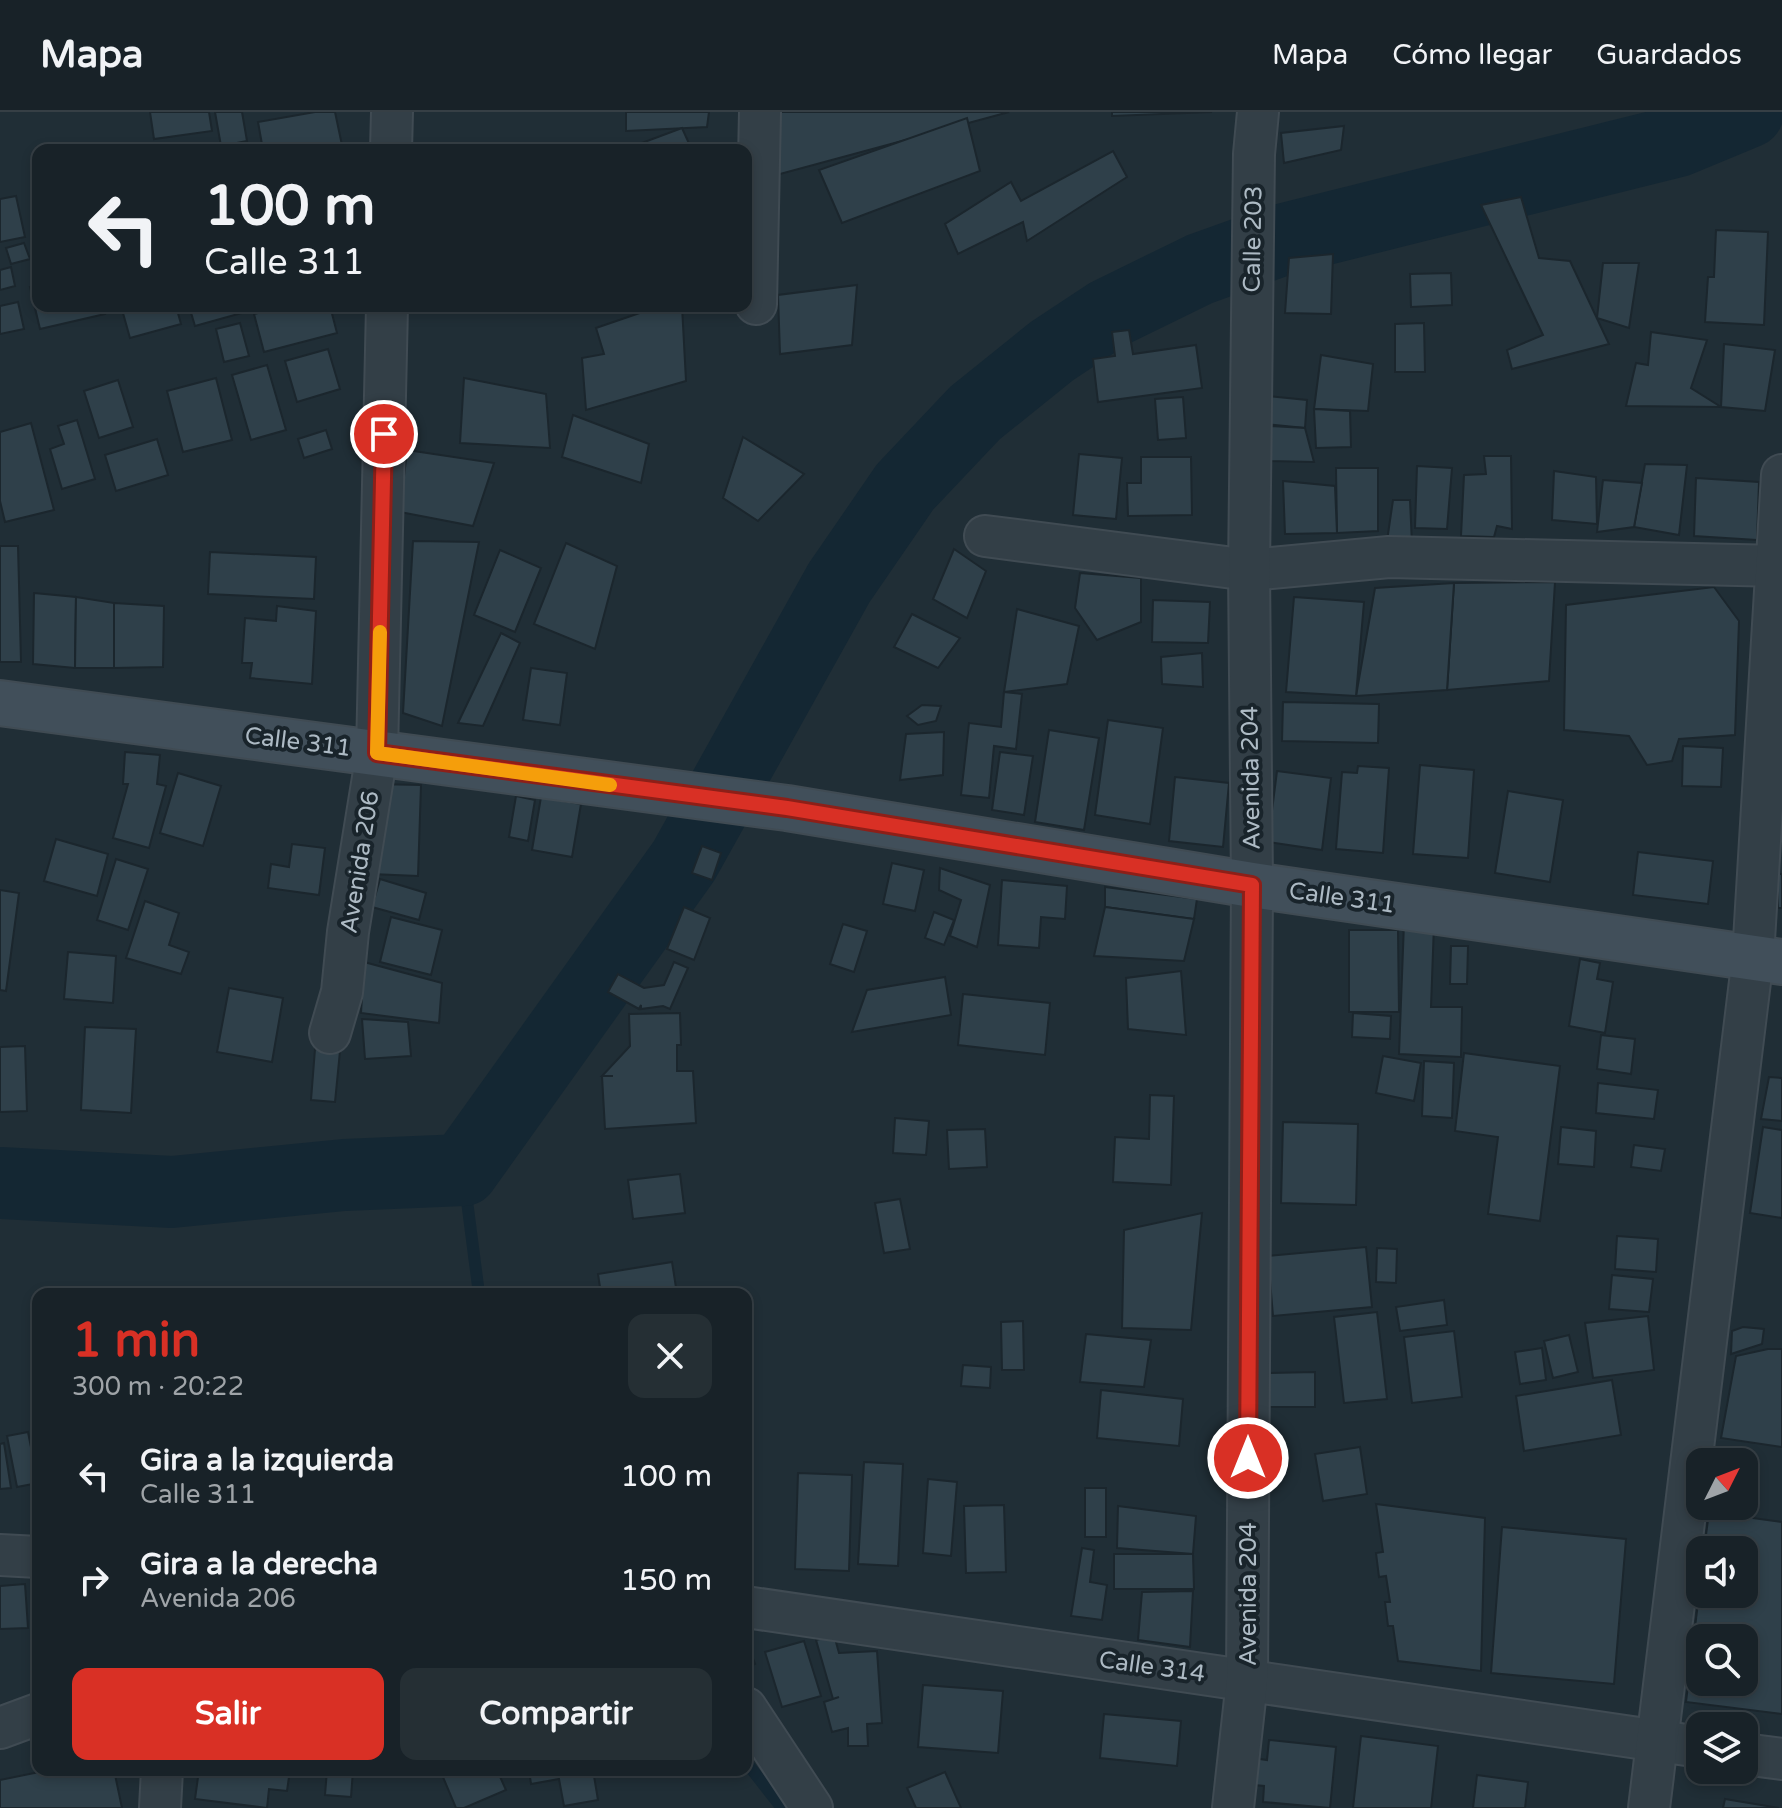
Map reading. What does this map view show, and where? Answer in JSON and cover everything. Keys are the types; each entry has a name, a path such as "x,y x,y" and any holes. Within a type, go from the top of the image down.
{"street":[{"path":"391,144 392,112"},
{"path":"756,304 760,112"},
{"name":"Calle 203","path":"1252,324 1254,154 1258,112"},
{"name":"Avenida 206","path":"330,1033 342,992 348,932 377,753 387,312"},
{"name":"Avenida 204","path":"1233,1808 1247,1681 1252,324"},
{"path":"1649,1808 1768,959 1782,475"},
{"path":"985,536 1249,570 1389,557 1779,565"},
{"name":"Calle 311","path":"0,703 787,808 1252,885 1768,959"},
{"path":"0,1555 32,1557"},
{"name":"Calle 314","path":"752,1608 1686,1745"},
{"path":"0,1728 32,1716"},
{"path":"752,1717 812,1808"},
{"path":"1758,1756 1782,1759"},
{"path":"160,1808 162,1776"}],"building":[{"path":"150,112 209,112 212,131 154,139"},
{"path":"215,112 242,112 247,141 221,144"},
{"path":"315,112 335,112 342,144 262,144 258,122"},
{"path":"626,112 709,112 707,127 626,131"},
{"path":"766,112 1009,112 769,177"},
{"path":"1112,112 1212,112 1112,116"},
{"path":"967,118 980,171 842,223 819,170"},
{"path":"1344,126 1341,150 1284,163 1281,133"},
{"path":"682,128 689,144 639,144"},
{"path":"1113,151 1127,177 1027,241 1023,222 958,254 945,224 1011,182 1021,201"},
{"path":"16,196 25,237 0,242 0,199"},
{"path":"1521,197 1539,258 1570,261 1609,344 1512,369 1507,350 1543,335 1481,205"},
{"path":"1716,230 1768,232 1764,325 1705,322 1708,277 1714,277"},
{"path":"24,243 30,259 11,264 6,248"},
{"path":"1333,254 1331,314 1285,313 1289,258"},
{"path":"1603,263 1639,263 1629,328 1597,318"},
{"path":"11,267 15,286 0,290 0,270"},
{"path":"1451,273 1452,305 1411,307 1410,274"},
{"path":"857,285 852,345 780,354 778,295"},
{"path":"18,302 24,329 0,334 0,306"},
{"path":"36,312 105,314 40,329"},
{"path":"123,312 178,312 181,324 130,338"},
{"path":"191,312 245,312 195,326"},
{"path":"332,312 337,333 264,352 254,314"},
{"path":"643,312 682,312 686,381 586,410 582,358 604,354 596,328"},
{"path":"240,323 249,356 224,362 216,329"},
{"path":"1424,323 1425,372 1395,372 1395,324"},
{"path":"1129,330 1133,354 1196,345 1202,388 1098,402 1093,359 1115,356 1112,332"},
{"path":"1651,332 1707,340 1691,388 1721,407 1626,406 1636,363 1648,365"},
{"path":"1724,344 1775,350 1765,411 1721,407"},
{"path":"328,349 340,389 297,402 285,361"},
{"path":"1321,355 1373,364 1368,411 1314,409"},
{"path":"267,365 286,430 251,440 232,375"},
{"path":"216,378 232,440 183,452 167,391"},
{"path":"464,378 546,394 550,448 460,443"},
{"path":"118,380 133,427 99,438 84,391"},
{"path":"1268,396 1307,400 1305,428 1264,424"},
{"path":"1183,397 1186,438 1158,440 1155,399"},
{"path":"1314,409 1350,411 1351,447 1316,448"},
{"path":"573,415 649,444 641,483 562,457"},
{"path":"77,420 95,479 62,489 50,449 64,444 58,426"},
{"path":"31,423 54,510 5,522 0,501 0,432"},
{"path":"1271,426 1305,428 1314,462 1270,461"},
{"path":"326,430 332,449 304,458 298,439"},
{"path":"743,437 804,474 758,521 723,498"},
{"path":"157,439 168,475 116,491 105,455"},
{"path":"407,450 494,463 473,526 400,512"},
{"path":"1079,454 1122,458 1116,519 1073,515"},
{"path":"1484,456 1511,456 1512,529 1497,526 1494,537 1461,536 1464,475 1486,474"},
{"path":"1141,457 1191,457 1192,515 1128,516 1127,483 1141,483"},
{"path":"1645,464 1687,465 1679,535 1634,527"},
{"path":"1417,466 1452,468 1447,529 1415,528"},
{"path":"1336,468 1378,468 1378,531 1337,533"},
{"path":"1554,471 1596,477 1597,524 1552,520"},
{"path":"1696,478 1759,482 1757,540 1694,536"},
{"path":"1603,480 1642,483 1634,527 1597,532"},
{"path":"1283,481 1335,486 1337,533 1285,534"},
{"path":"1393,500 1410,500 1412,544 1387,541"},
{"path":"413,541 479,542 442,726 403,713"},
{"path":"566,543 617,566 595,649 534,624"},
{"path":"0,546 18,546 21,662 0,662"},
{"path":"954,549 986,571 967,618 933,599"},
{"path":"500,550 541,568 515,632 474,615"},
{"path":"210,552 316,557 314,599 208,594"},
{"path":"1080,573 1141,578 1141,622 1097,640 1075,608"},
{"path":"1555,582 1549,681 1447,690 1454,583"},
{"path":"1454,583 1447,690 1356,696 1375,588"},
{"path":"1714,587 1739,621 1735,735 1679,739 1672,761 1647,765 1629,736 1564,730 1566,605"},
{"path":"34,593 76,597 75,668 33,664"},
{"path":"76,597 114,603 114,668 75,668"},
{"path":"1294,597 1364,602 1356,696 1286,692"},
{"path":"1153,600 1210,602 1208,643 1152,642"},
{"path":"114,603 164,606 163,667 114,668"},
{"path":"277,606 316,611 312,684 250,678 252,663 242,663 245,618 276,621"},
{"path":"1017,609 1079,626 1067,684 1004,692"},
{"path":"912,614 960,638 938,668 894,647"},
{"path":"501,633 520,643 483,726 458,723"},
{"path":"1202,653 1203,687 1162,684 1161,657"},
{"path":"531,668 567,673 560,725 523,720"},
{"path":"1004,692 1022,694 1016,749 994,746 989,798 961,795 969,723 1001,727"},
{"path":"1283,702 1379,704 1378,743 1282,741"},
{"path":"922,705 941,706 936,721 918,725 907,716"},
{"path":"1108,720 1163,728 1150,824 1095,815"},
{"path":"1049,730 1099,738 1084,830 1035,822"},
{"path":"944,732 943,775 900,780 906,734"},
{"path":"1683,746 1723,748 1721,787 1682,786"},
{"path":"125,752 160,755 157,784 166,786 149,848 113,838 128,784 123,784"},
{"path":"1000,752 1033,756 1024,815 992,810"},
{"path":"1420,765 1474,770 1468,858 1413,854"},
{"path":"1358,766 1389,768 1383,853 1336,849 1342,772 1357,773"},
{"path":"1277,771 1331,778 1322,850 1268,842"},
{"path":"178,773 221,786 203,846 160,833"},
{"path":"1175,777 1229,783 1223,847 1169,841"},
{"path":"374,784 421,785 418,876 371,874"},
{"path":"1508,791 1563,800 1550,882 1495,873"},
{"path":"516,796 535,800 528,841 509,837"},
{"path":"541,797 581,804 572,857 532,850"},
{"path":"56,839 108,854 97,896 44,881"},
{"path":"292,844 325,848 319,895 268,888 271,864 289,867"},
{"path":"702,846 721,853 712,880 692,873"},
{"path":"1638,852 1713,861 1708,904 1633,895"},
{"path":"116,859 148,869 128,930 97,920"},
{"path":"892,863 924,870 915,911 883,904"},
{"path":"940,868 990,885 977,947 950,936 961,900 939,890"},
{"path":"1778,874 1782,874 1782,908 1778,908"},
{"path":"380,879 426,893 419,920 372,907"},
{"path":"1002,880 1067,886 1065,919 1041,917 1039,948 998,945"},
{"path":"1105,887 1197,899 1194,919 1105,907"},
{"path":"0,890 19,893 6,991 0,990"},
{"path":"145,901 179,913 169,945 189,952 181,974 126,958"},
{"path":"684,907 710,918 694,960 667,949"},
{"path":"1105,907 1194,919 1184,961 1094,956"},
{"path":"934,912 954,920 944,945 925,938"},
{"path":"391,917 442,930 431,975 380,962"},
{"path":"1404,923 1434,924 1431,1007 1462,1007 1461,1057 1399,1054"},
{"path":"843,924 867,931 854,972 830,964"},
{"path":"1349,930 1398,930 1399,1012 1349,1012"},
{"path":"1451,946 1468,946 1467,984 1450,984"},
{"path":"68,952 116,956 113,1003 64,999"},
{"path":"1580,959 1600,963 1597,979 1613,982 1605,1033 1569,1026"},
{"path":"364,962 442,983 439,1023 361,1013"},
{"path":"674,962 688,968 670,1009 663,1006 641,1009 641,1005 639,1009 608,992 618,974 644,988 664,985"},
{"path":"1181,971 1186,1035 1128,1029 1126,978"},
{"path":"945,977 951,1015 852,1032 867,990"},
{"path":"229,988 283,998 272,1062 217,1052"},
{"path":"963,994 1050,1003 1045,1055 958,1045"},
{"path":"680,1013 681,1045 677,1045 677,1071 693,1071 696,1123 605,1129 602,1076 630,1046 629,1014"},
{"path":"1353,1013 1391,1016 1390,1039 1352,1037"},
{"path":"362,1019 408,1022 411,1056 365,1059"},
{"path":"85,1027 136,1029 131,1113 81,1110"},
{"path":"1601,1035 1635,1039 1631,1074 1597,1069"},
{"path":"25,1046 27,1111 0,1112 0,1047"},
{"path":"315,1049 340,1051 335,1102 311,1100"},
{"path":"1464,1053 1560,1066 1540,1221 1488,1214 1498,1137 1455,1131"},
{"path":"1383,1056 1421,1063 1414,1101 1376,1093"},
{"path":"1424,1061 1454,1063 1452,1118 1422,1116"},
{"path":"1769,1077 1782,1078 1782,1121 1761,1119"},
{"path":"1598,1083 1658,1090 1654,1119 1596,1113"},
{"path":"1150,1095 1174,1096 1171,1185 1113,1182 1115,1137 1149,1139"},
{"path":"895,1118 929,1121 926,1155 893,1153"},
{"path":"1283,1122 1358,1124 1356,1205 1281,1203"},
{"path":"1561,1127 1596,1131 1594,1167 1558,1164"},
{"path":"1763,1127 1782,1130 1782,1218 1750,1213"},
{"path":"985,1129 987,1167 949,1169 947,1130"},
{"path":"1634,1145 1665,1149 1661,1171 1631,1167"},
{"path":"680,1174 685,1213 633,1219 628,1180"},
{"path":"900,1199 910,1249 884,1253 875,1203"},
{"path":"1202,1213 1191,1330 1122,1328 1124,1230"},
{"path":"1617,1236 1658,1239 1656,1272 1615,1269"},
{"path":"1366,1247 1372,1307 1273,1316 1268,1256"},
{"path":"1377,1248 1397,1249 1396,1283 1376,1282"},
{"path":"672,1262 676,1288 600,1288 598,1274"},
{"path":"1612,1275 1653,1279 1649,1312 1609,1309"},
{"path":"1444,1300 1447,1325 1400,1331 1396,1307"},
{"path":"1377,1312 1387,1399 1344,1403 1334,1317"},
{"path":"1648,1316 1654,1370 1593,1378 1585,1323"},
{"path":"1023,1321 1024,1370 1002,1370 1001,1322"},
{"path":"1743,1327 1764,1329 1762,1344 1731,1354 1732,1331"},
{"path":"1454,1331 1462,1397 1412,1403 1404,1337"},
{"path":"1086,1334 1151,1340 1144,1387 1080,1382"},
{"path":"1569,1335 1578,1372 1553,1378 1544,1341"},
{"path":"1542,1348 1546,1380 1520,1384 1515,1352"},
{"path":"1782,1349 1782,1447 1721,1438 1736,1356"},
{"path":"963,1365 991,1367 990,1388 961,1386"},
{"path":"1315,1372 1315,1407 1267,1407 1266,1373"},
{"path":"1612,1380 1621,1435 1524,1451 1516,1396"},
{"path":"1101,1390 1183,1399 1179,1446 1097,1438"},
{"path":"28,1432 32,1452 32,1484 17,1487 7,1436"},
{"path":"4,1443 11,1488 0,1489 0,1444"},
{"path":"1360,1447 1367,1494 1323,1501 1315,1454"},
{"path":"864,1462 903,1464 898,1566 858,1564"},
{"path":"798,1473 852,1475 849,1571 795,1569"},
{"path":"928,1479 957,1482 951,1556 923,1553"},
{"path":"1085,1488 1106,1488 1106,1537 1085,1537"},
{"path":"1376,1504 1485,1518 1481,1671 1398,1661 1393,1626 1388,1626 1385,1602 1390,1602 1386,1576 1379,1577 1376,1553 1383,1552"},
{"path":"1004,1505 1006,1572 966,1573 964,1506"},
{"path":"1118,1506 1196,1516 1193,1554 1117,1548"},
{"path":"1758,1519 1782,1522 1782,1714 1686,1702 1687,1696 1758,1696 1758,1624 1695,1624 1697,1608 1758,1608 1758,1536 1706,1536 1708,1520"},
{"path":"1502,1527 1626,1539 1614,1684 1491,1673"},
{"path":"1082,1548 1094,1550 1090,1582 1107,1585 1102,1620 1071,1616"},
{"path":"1114,1554 1193,1554 1194,1589 1114,1589"},
{"path":"25,1584 28,1628 0,1629 0,1586"},
{"path":"1193,1591 1190,1647 1138,1640 1142,1592"},
{"path":"834,1635 839,1653 877,1651 882,1723 867,1724 868,1746 848,1746 848,1728 832,1732 824,1702 833,1699 816,1640"},
{"path":"804,1641 821,1696 782,1707 765,1652"},
{"path":"923,1685 1003,1691 998,1753 918,1747"},
{"path":"1104,1714 1181,1721 1177,1766 1100,1758"},
{"path":"1361,1736 1438,1746 1431,1808 1353,1808"},
{"path":"1269,1740 1336,1747 1330,1808 1263,1802 1264,1786 1243,1784 1246,1757 1267,1760"},
{"path":"945,1772 961,1808 916,1808 907,1788"},
{"path":"32,1773 32,1776 115,1776 122,1808 0,1808 0,1780"},
{"path":"1477,1775 1528,1782 1525,1808 1473,1808"},
{"path":"198,1776 289,1776 287,1791 269,1789 267,1808 195,1799"},
{"path":"327,1776 353,1776 351,1797 325,1795"},
{"path":"443,1776 500,1776 506,1790 464,1808 456,1808"},
{"path":"530,1776 594,1776 598,1800 564,1806 559,1779 531,1784"},
{"path":"1725,1799 1779,1808 1723,1808"}],"waterway":[{"path":"0,1183 172,1192 344,1175 463,1170 684,861 839,583 905,487 975,413 1052,351 1108,314 1200,269 1281,240 1678,141 1748,112"},
{"path":"463,1170 478,1288"},
{"path":"752,1770 782,1808"}],"slow traffic":[{"path":"380,632 377,753 610,785"}],"route":[{"path":"384,434 377,753 787,808 1252,885 1248,1458"}]}
